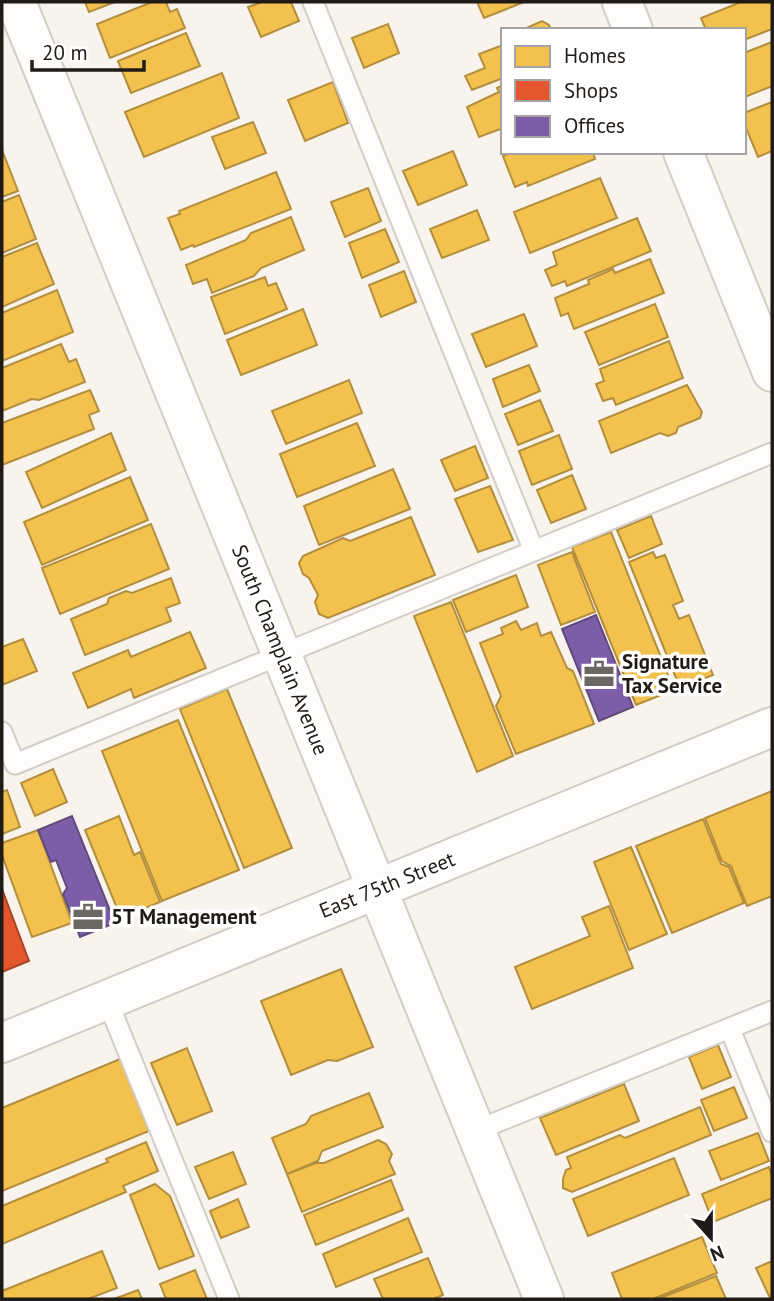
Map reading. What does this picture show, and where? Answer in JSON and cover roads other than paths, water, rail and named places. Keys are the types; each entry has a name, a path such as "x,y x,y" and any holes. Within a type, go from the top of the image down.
{"street":[{"name":"South Champlain Avenue","path":"16,2 544,1299"},
{"path":"622,2 632,28"},
{"path":"684,154 772,372"},
{"name":"East 75th Street","path":"2,1043 772,727"}],"lane":[{"path":"313,2 534,551"},
{"path":"2,732 15,764 772,453"},
{"path":"107,1000 229,1299"},
{"path":"475,1131 772,1011"},
{"path":"730,1029 772,1132"}],"place":[{"name":"Signature Tax Service","path":"599,674"},
{"name":"5T Management","path":"88,917"}]}
